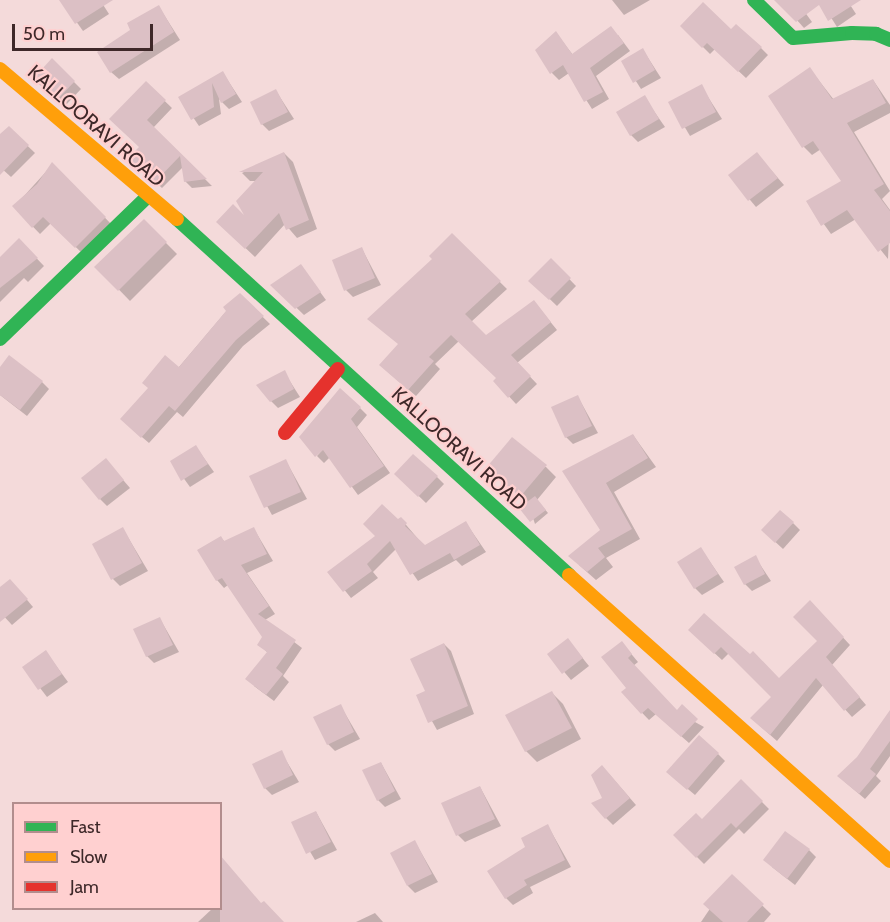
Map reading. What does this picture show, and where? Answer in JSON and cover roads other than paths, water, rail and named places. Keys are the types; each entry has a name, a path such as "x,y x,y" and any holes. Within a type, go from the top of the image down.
{"main road":[{"path":"754,0 793,38 852,33 876,34 890,40"},
{"name":"KALLOORAVI ROAD","path":"0,69 234,268 338,369 890,861"},
{"path":"0,339 148,196"},
{"path":"285,433 338,369"}]}
